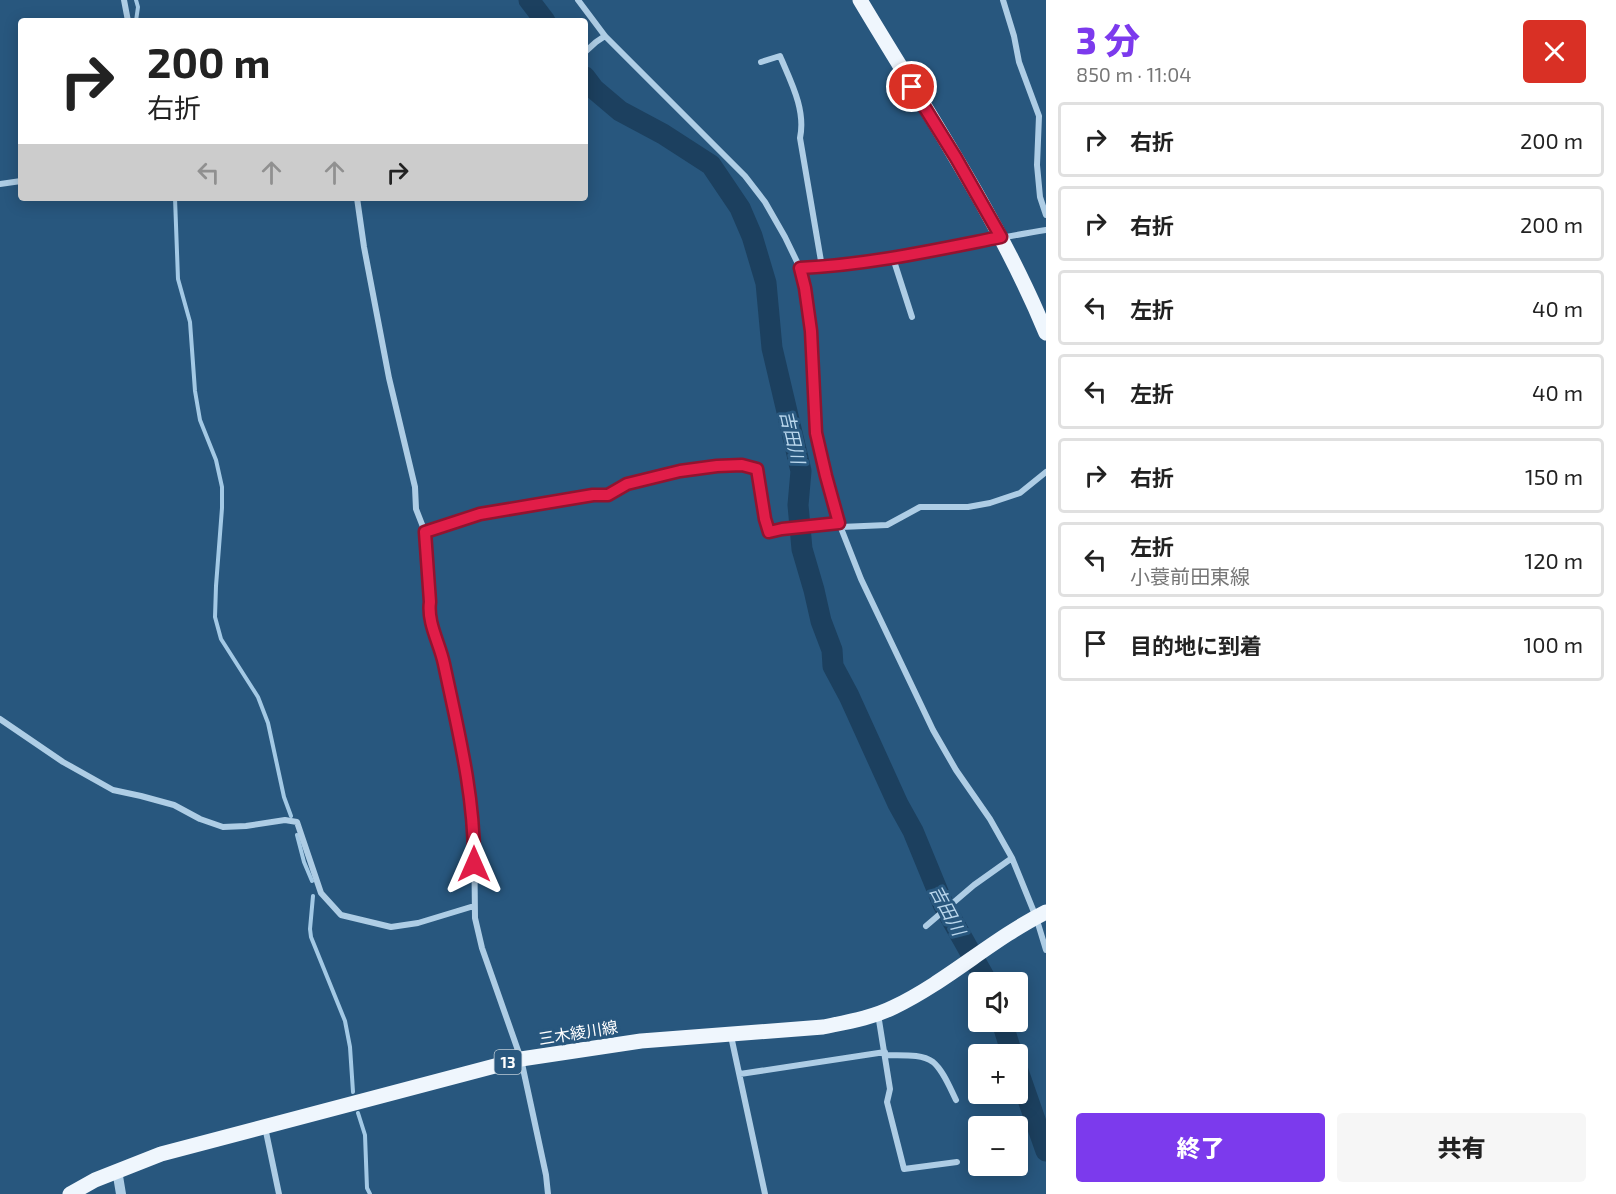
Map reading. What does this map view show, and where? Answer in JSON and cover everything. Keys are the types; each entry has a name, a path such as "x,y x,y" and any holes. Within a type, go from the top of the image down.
{"main road":[{"path":"860,0 1001,237 1046,333"},
{"name":"三木綾川線","path":"70,1194 117,1170 161,1154 521,1059 640,1041 823,1026 846,1023 878,1014 930,987 995,942 1041,915"}],"street":[{"path":"124,0 127,18"},
{"path":"578,0 605,36 745,177 765,202 785,237 800,268 805,288 811,331 816,433 840,525 861,579 933,730 956,770 990,819 1041,915 1046,950"},
{"path":"1003,0 1019,62 1039,116 1037,165 1040,197 1046,214"},
{"path":"588,49 605,36"},
{"path":"761,62 780,56 796,93 803,125 800,138 822,267"},
{"path":"0,184 18,181"},
{"path":"357,201 389,378 414,487 416,508 425,532 429,608 434,635 442,658 465,762 474,824 475,918 482,948 521,1059 548,1194"},
{"path":"800,268 893,258 1046,230"},
{"path":"893,258 912,317"},
{"path":"425,532 480,514 593,495 608,495 627,484 680,471 717,466 742,465 757,469 769,532 821,525 887,525 920,507 969,507 990,503 1020,493 1046,472"},
{"path":"0,719 63,762 113,790 174,805 200,819 223,827 285,820 297,822 321,893 341,915 391,927 418,923 474,906"},
{"path":"926,926 974,885 1012,858"},
{"path":"878,1014 890,1089 887,1102 904,1169 957,1161"},
{"path":"730,1034 765,1194"},
{"path":"740,1074 885,1053 919,1057 933,1062 956,1100"},
{"path":"265,1126 279,1194"},
{"path":"117,1170 121,1194"}],"waterway":[{"path":"136,0 138,7 136,18"},
{"name":"吉田川","path":"529,0 543,18"},
{"name":"吉田川","path":"588,81 620,111 663,134 711,165 740,208 752,236 766,283 772,348 801,471 798,505 802,549 821,621 832,650 833,666 913,831 943,904 981,972"},
{"path":"175,201 178,279 190,322 195,391 200,420 216,460 222,487 215,617 221,639 258,697 268,723 284,797 291,816"},
{"path":"297,835 312,881"},
{"path":"313,896 311,937 345,1021 350,1047 353,1092"},
{"name":"吉田川","path":"1005,1032 1009,1044"},
{"name":"吉田川","path":"1028,1099 1046,1151"},
{"path":"358,1113 365,1135 367,1188 370,1194"}],"route":[{"path":"474,864 474,824 465,762 429,608 425,532 480,514 593,495 608,495 627,484 662,475 729,465 742,465 757,469 769,532 839,523 816,433 811,331 800,268 893,258 1001,237 912,87"}]}
